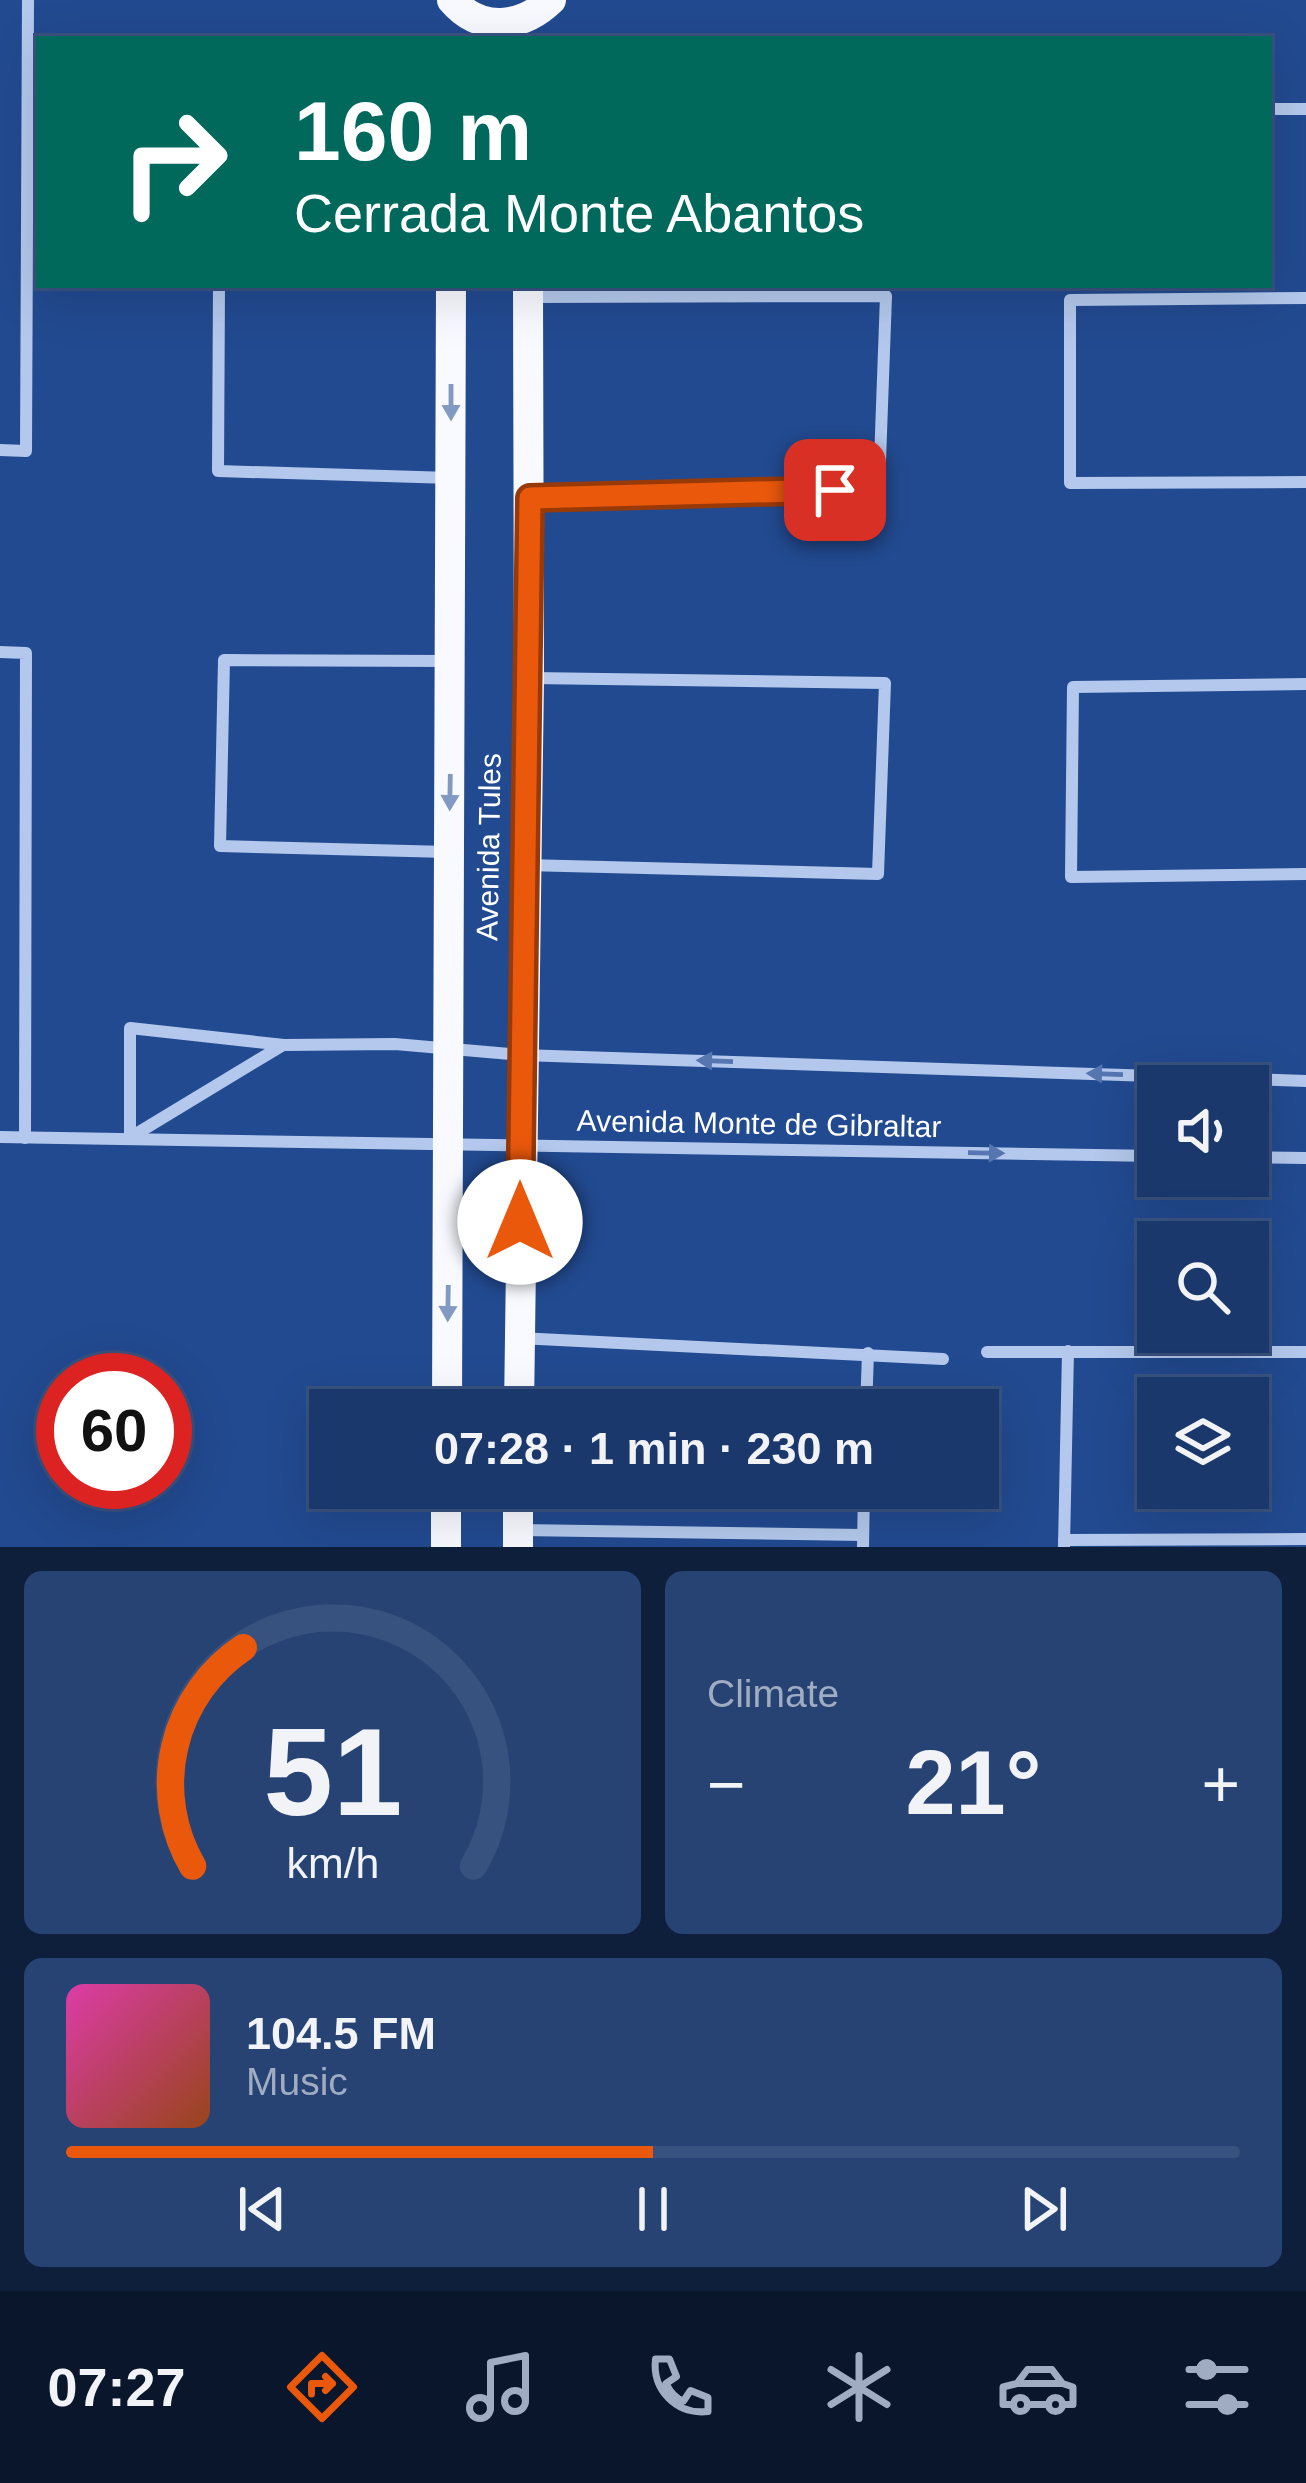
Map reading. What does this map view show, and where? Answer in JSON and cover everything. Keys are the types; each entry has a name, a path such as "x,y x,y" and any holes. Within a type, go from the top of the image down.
{"main road":[{"path":"456,36 454,3 497,24 542,17"},
{"name":"Avenida Tules","path":"447,1389 451,288"},
{"name":"Avenida Tules","path":"519,1389 529,678 528,291"},
{"path":"446,1509 446,1547"}],"street":[{"path":"0,451 26,451 28,0"},
{"path":"1272,109 1306,109"},
{"path":"220,288 218,471 451,478"},
{"path":"528,291 886,296 879,488 530,498"},
{"path":"1306,298 1070,300 1070,483 1306,482"},
{"path":"0,652 26,653 25,1138"},
{"path":"449,852 220,846 224,660 452,661"},
{"path":"524,865 878,874 885,682 529,678"},
{"path":"1306,684 1073,687 1071,877 1306,874"},
{"name":"Avenida Monte de Gibraltar","path":"130,1137 130,1028 284,1045 1306,1081"},
{"path":"130,1137 284,1045"},
{"name":"Avenida Monte de Gibraltar","path":"0,1137 1137,1156"},
{"path":"1269,1157 1306,1158"},
{"path":"519,1338 943,1359"},
{"path":"987,1352 1306,1352"},
{"path":"1068,1352 1064,1544 1306,1539"},
{"path":"867,1389 868,1353"},
{"path":"518,1539 863,1541 864,1509"}],"route":[{"path":"520,1222 530,498 835,490"}]}
